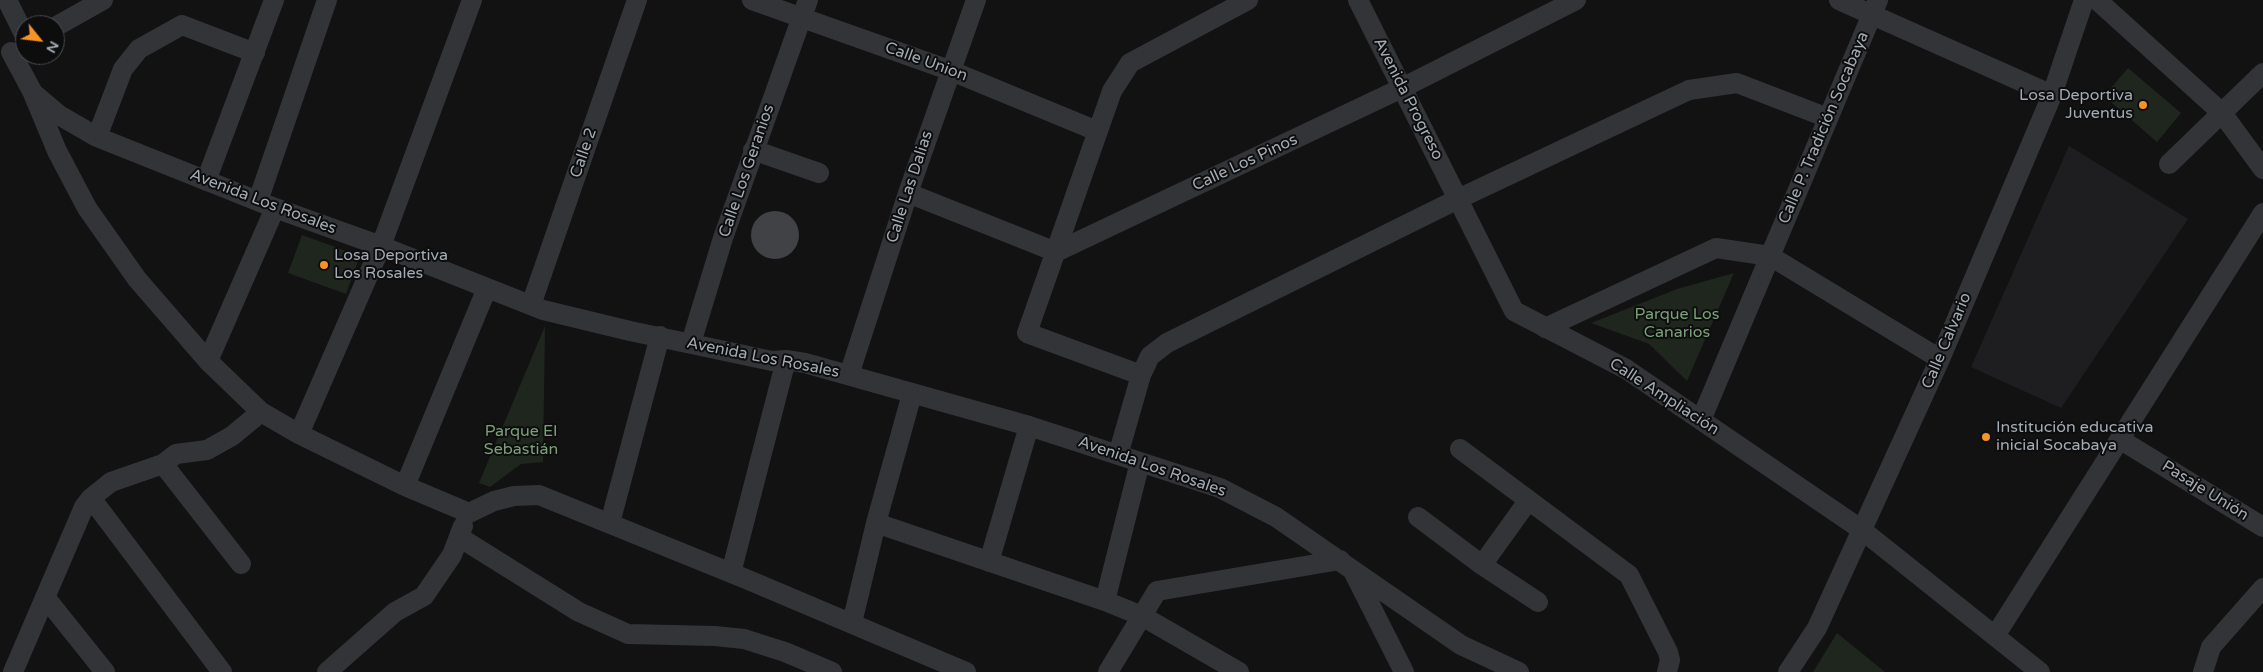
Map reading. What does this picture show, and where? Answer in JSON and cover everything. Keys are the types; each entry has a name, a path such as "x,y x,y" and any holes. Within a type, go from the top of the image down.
{"street":[{"path":"7,0 15,16"},
{"path":"65,21 103,0"},
{"path":"206,181 274,0"},
{"path":"208,361 266,204 327,0"},
{"path":"300,434 381,246 472,0"},
{"name":"Calle 2","path":"531,306 637,0"},
{"name":"Calle Union","path":"752,0 805,9 1097,131"},
{"name":"Calle Las Dalias","path":"849,375 949,70 976,0"},
{"path":"1141,375 1027,333 1112,91 1130,63 1248,0"},
{"name":"Avenida Progreso","path":"1358,0 1458,199"},
{"name":"Calle Los Pinos","path":"1056,252 1402,88 1540,8 1576,0"},
{"path":"1839,0 1875,7 2052,95"},
{"name":"Calle Calvario","path":"1788,672 1817,628 1940,359 2052,95 2084,0"},
{"path":"2097,0 2222,113 2263,169"},
{"name":"Calle P. Tradición Socabaya","path":"1701,420 1875,7"},
{"name":"Calle Los Geranios","path":"691,343 723,238 753,150 805,9"},
{"path":"97,137 123,69 139,49 182,25 254,53"},
{"name":"Avenida Los Rosales","path":"12,52 33,93 59,116 97,137 531,306 598,324 772,361 786,360 849,375 1029,426 1220,488 1276,517 1461,645 1519,672"},
{"path":"2169,164 2263,73"},
{"path":"1118,455 1141,375 1150,356 1167,343 1458,199 1689,90 1737,83 1828,118"},
{"path":"33,93 57,151 87,208 137,279 208,361 261,412 300,434 405,486 469,513"},
{"path":"753,150 819,173"},
{"path":"908,193 1056,252"},
{"name":"Calle Ampliación","path":"1458,199 1514,311 1626,370 1862,530 2040,672"},
{"path":"1994,636 2121,440 2263,213"},
{"path":"1545,328 1716,248 1770,256 1940,359"},
{"path":"405,486 487,288"},
{"path":"610,523 660,336"},
{"path":"731,573 786,360"},
{"path":"852,624 876,523 912,394"},
{"path":"13,672 84,507 91,498 111,482 163,464 176,454 208,450 232,436 261,412"},
{"path":"989,562 1029,426"},
{"name":"Pasaje Unión","path":"2121,440 2263,527"},
{"path":"1460,449 1629,575 1668,652 1670,660 1667,672"},
{"path":"1105,601 1140,462"},
{"path":"163,464 241,564"},
{"path":"327,672 396,612 424,596 452,555 469,513 494,501 514,496 539,495 852,624 936,666 966,672"},
{"path":"91,498 222,672"},
{"path":"1482,566 1528,501"},
{"path":"1418,517 1482,566 1538,602"},
{"path":"876,523 1105,601 1142,616 1239,672"},
{"path":"459,537 579,612 628,634 715,636 744,640 785,652 832,672"},
{"path":"1108,672 1156,592 1346,564 1404,672"},
{"path":"2203,672 2211,647 2263,588"},
{"path":"45,597 105,672"}],"shaded area":[{"path":"2069,146 2188,219 2061,408 1971,367"}],"green space":[{"name":"Losa Deportiva Juventus","path":"2128,68 2181,113 2157,142 2104,96"},
{"name":"Losa Deportiva Los Rosales","path":"302,235 360,256 346,294 288,273"},
{"name":"Parque Los Canarios","path":"1734,273 1687,381 1649,344 1591,323 1677,289"},
{"name":"Parque El Sebastián","path":"545,326 543,462 521,464 490,487 479,483"},
{"path":"1837,633 1885,672 1813,672"}],"building":[{"path":"775,211 784,213 792,218 797,226 799,235 797,244 792,252 784,257 775,259 766,257 758,252 753,244 751,235 753,226 758,218 766,213"}],"place":[{"name":"Losa Deportiva Juventus","path":"2143,105"},
{"name":"Losa Deportiva Los Rosales","path":"324,265"},
{"name":"Institución educativa inicial Socabaya","path":"1986,437"}]}
